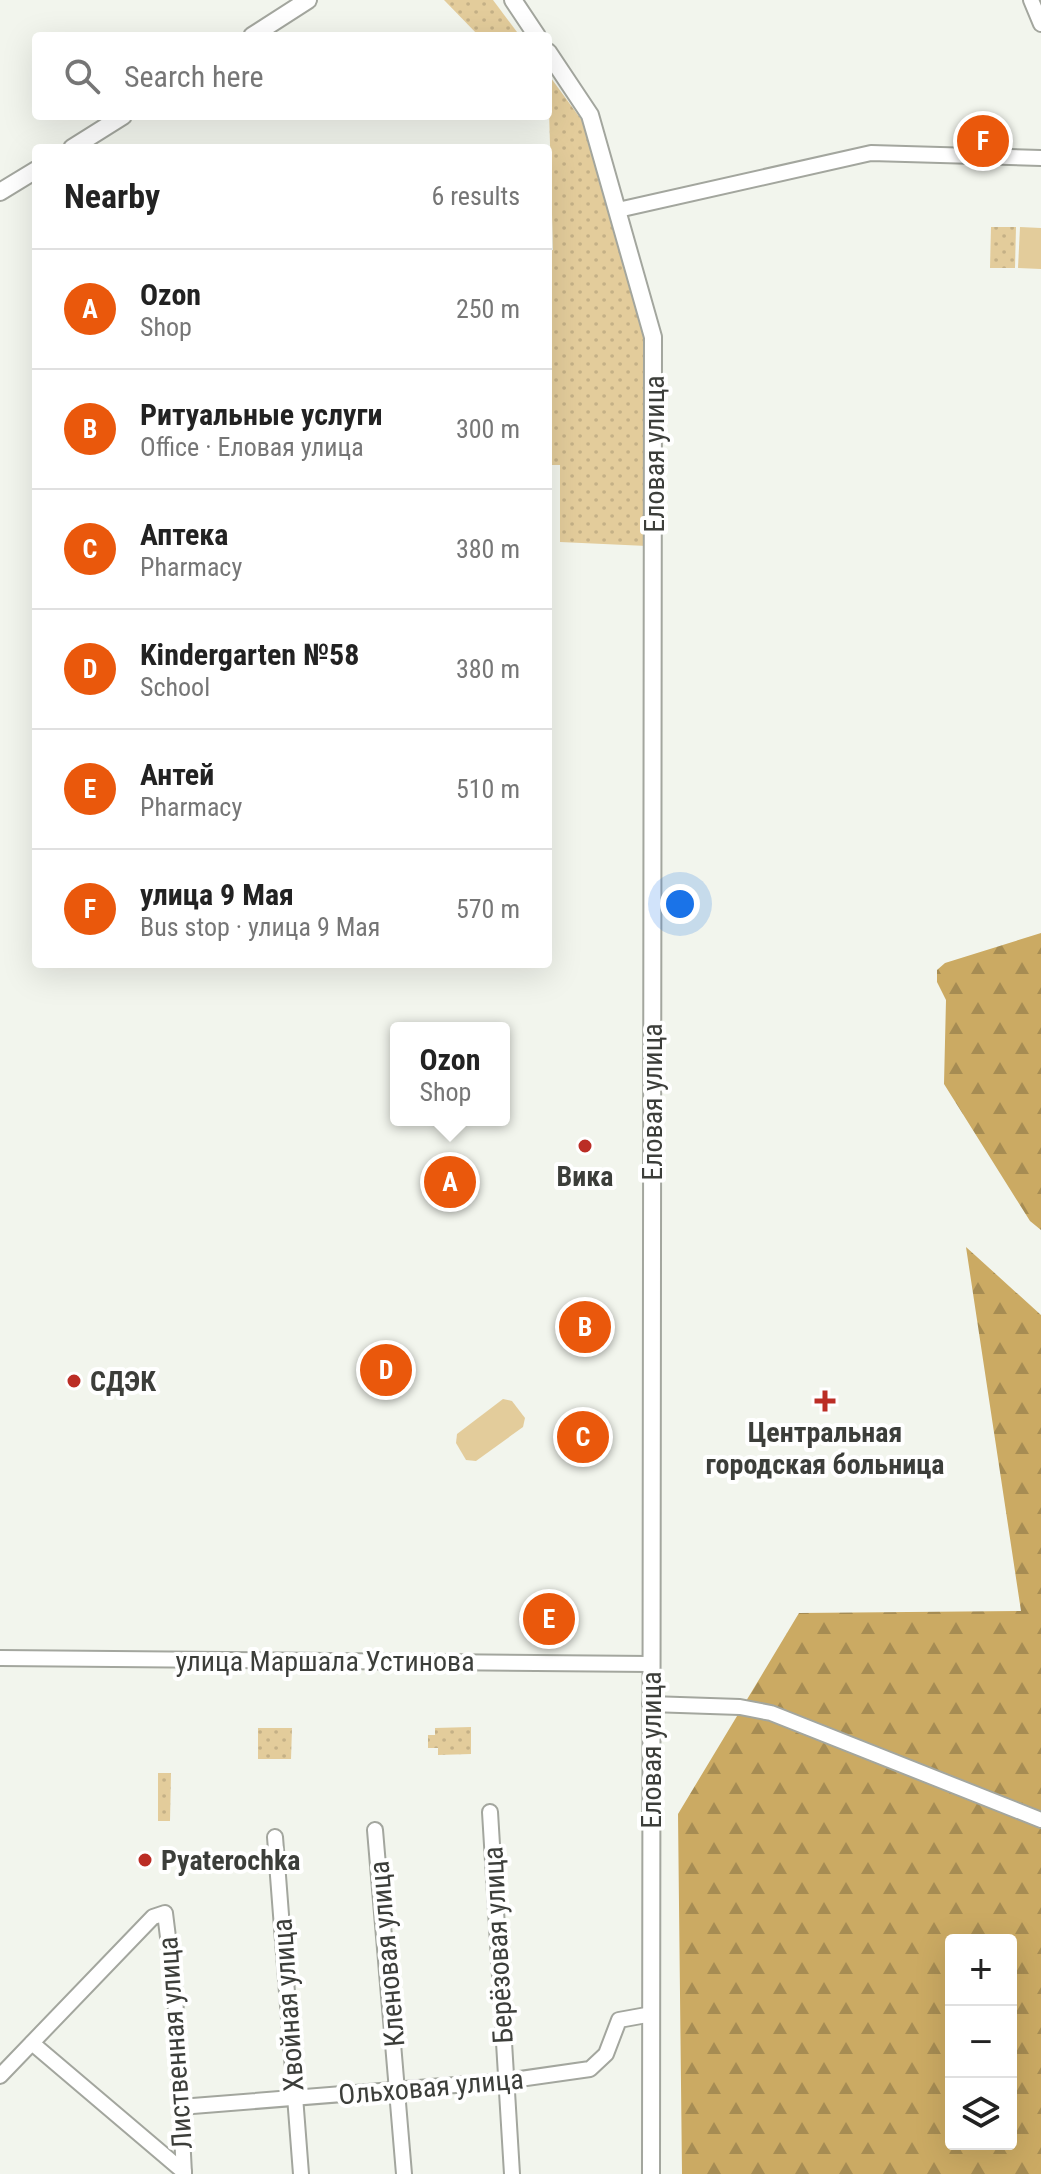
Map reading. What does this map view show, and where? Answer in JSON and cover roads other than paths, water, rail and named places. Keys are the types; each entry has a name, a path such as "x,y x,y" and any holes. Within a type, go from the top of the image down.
{"main road":[{"path":"258,32 308,0"},
{"path":"513,0 534,32"},
{"name":"Еловая улица","path":"552,58 590,115 653,337 651,2174"},
{"path":"78,144 117,120"},
{"path":"0,192 32,172"}],"street":[{"path":"1031,0 1041,24"},
{"path":"618,210 871,153 1041,158"},
{"name":"улица Маршала Устинова","path":"0,1658 650,1664"},
{"path":"650,1704 740,1707 771,1713 1041,1820"},
{"name":"Берёзовая улица","path":"490,1812 512,2174"},
{"name":"Кленовая улица","path":"375,1830 404,2174"},
{"name":"Хвойная улица","path":"275,1837 301,2174"},
{"name":"Лиственная улица","path":"32,2043 153,1917 165,1913 175,1994 184,2173"},
{"name":"Ольховая улица","path":"180,2107 506,2081 590,2069 606,2054 619,2020 652,2014"},
{"path":"0,2076 32,2043 184,2173"}],"place":[{"name":"улица 9 Мая","path":"983,141"},
{"name":"Вика","path":"585,1146"},
{"name":"Ozon","path":"450,1182"},
{"name":"Ритуальные услуги","path":"585,1327"},
{"name":"Kindergarten №58","path":"386,1370"},
{"name":"СДЭК","path":"74,1381"},
{"name":"Центральная городская больница","path":"825,1401"},
{"name":"Аптека","path":"583,1437"},
{"name":"Антей","path":"549,1619"},
{"name":"Pyaterochka","path":"145,1860"}]}
